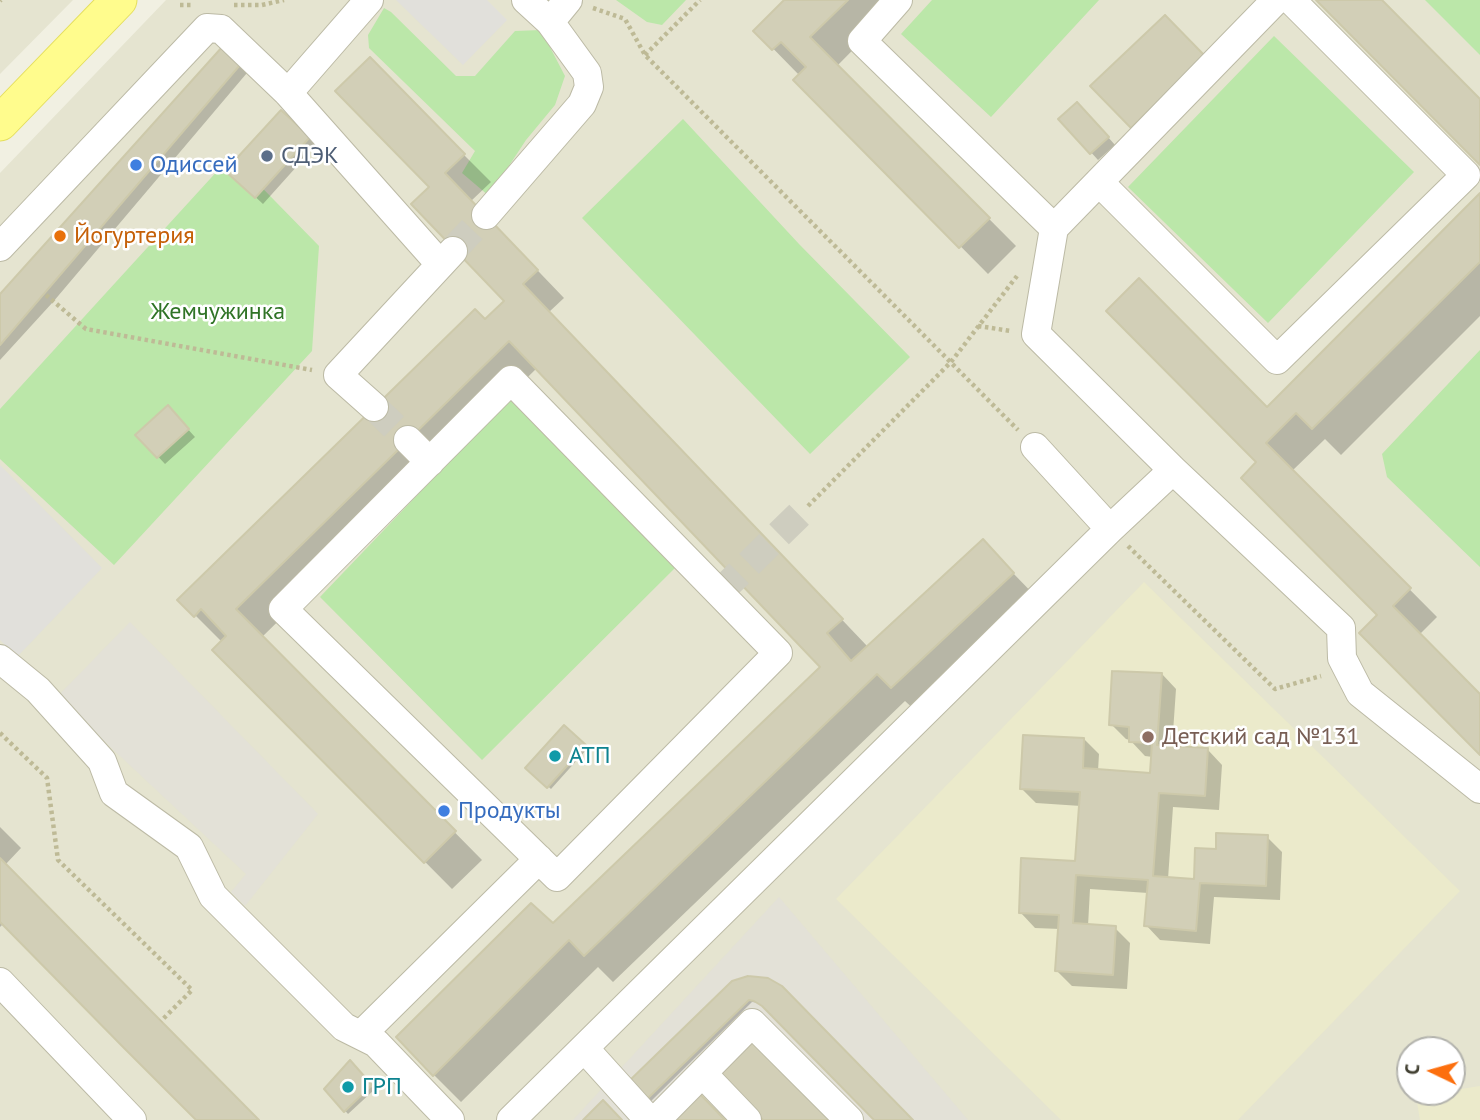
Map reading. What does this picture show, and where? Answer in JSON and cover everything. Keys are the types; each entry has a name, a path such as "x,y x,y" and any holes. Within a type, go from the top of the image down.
{"main road":[{"path":"0,123 119,0"}],"lane":[{"path":"288,93 369,0"},
{"path":"486,215 582,104 589,87 587,73 550,22 526,0"},
{"path":"898,0 862,41 1054,228"},
{"path":"1276,0 1054,228 1036,334 1173,470 1341,628 1342,658 1360,693 1480,789"},
{"path":"1099,182 1277,360 1466,175 1291,0"},
{"path":"550,22 580,4"},
{"path":"0,247 207,28 221,29 288,93 447,257 338,375 374,407"},
{"path":"510,380 778,653 557,877 539,859 283,609 510,380"},
{"path":"408,440 430,461"},
{"path":"1035,447 1110,529"},
{"path":"511,1120 1173,470"},
{"path":"0,659 38,690 102,761 114,793 189,847 213,896 344,1027 376,1043 450,1120"},
{"path":"361,1035 539,859"},
{"path":"0,982 131,1120"},
{"path":"656,1120 752,1023 849,1120"},
{"path":"584,1048 649,1120"},
{"path":"702,1074 747,1120"}],"path":[{"path":"645,55 700,0"},
{"path":"580,4 625,19 645,55 1035,447"},
{"path":"808,506 951,362 1020,272"},
{"path":"46,295 86,329 338,375"},
{"path":"1110,529 1275,690 1323,675 1360,693"},
{"path":"0,733 47,778 58,860 192,990 161,1021"}],"shaded area":[{"path":"0,0 73,0 0,74"},
{"path":"166,0 1480,0 1480,1120 0,1120 0,173"},
{"path":"396,0 487,0 507,20 463,65"},
{"path":"0,465 102,568 17,657 0,640"},
{"name":"Детский сад №131","path":"1144,582 1460,891 1238,1120 1061,1120 836,899"},
{"path":"130,622 318,814 245,906 231,892 246,874 57,697"},
{"path":"779,897 968,1120 573,1120"},
{"path":"1480,1086 1480,1120 1420,1120 1418,1106 1466,1106 1466,1088"}],"green space":[{"path":"616,0 686,0 662,25 647,22"},
{"path":"932,0 1099,0 991,117 901,34"},
{"path":"1425,0 1480,0 1480,55"},
{"path":"384,8 456,76 475,76 515,31 541,30 565,76 555,105 526,140 489,196 462,173 475,151 369,48 368,35"},
{"path":"1274,36 1414,172 1268,323 1128,187"},
{"path":"683,119 799,244 910,357 810,454 582,218"},
{"name":"Жемчужинка","path":"231,156 319,246 312,351 114,565 0,459 0,409"},
{"path":"1480,350 1480,567 1387,477 1382,454"},
{"path":"509,399 676,567 482,760 320,597"}],"building":[{"path":"784,0 848,0 810,37 990,218 959,248 793,80 806,67 781,42 772,50 753,31"},
{"path":"1316,0 1382,0 1480,99 1480,165"},
{"path":"1165,15 1205,56 1131,128 1090,86"},
{"name":"Одиссей","path":"223,46 246,58 0,345 0,294"},
{"path":"370,57 465,154 445,173 538,270 523,284 843,619 827,633 851,661 983,539 1014,573 891,688 877,674 584,956 569,940 433,1076 396,1037 531,903 553,923 820,667 509,341 236,609 456,831 424,863 212,650 226,636 201,609 194,617 177,600 475,309 485,319 504,301 411,204 429,187 335,91"},
{"path":"1077,102 1109,137 1090,154 1058,119"},
{"path":"281,110 310,137 255,198 225,171"},
{"path":"1480,193 1480,262 1312,429 1296,413 1266,443 1411,588 1393,606 1480,694 1480,755 1359,633 1377,615 1241,478 1256,462 1106,311 1139,278 1267,407"},
{"path":"168,405 189,429 157,458 135,435"},
{"path":"1112,671 1162,673 1157,745 1208,748 1205,796 1159,793 1153,876 1194,879 1195,848 1216,849 1216,833 1268,835 1266,886 1200,883 1196,931 1144,926 1148,880 1076,875 1073,923 1116,926 1113,975 1055,971 1059,915 1019,913 1021,858 1075,861 1080,792 1020,789 1023,735 1084,738 1083,768 1150,773 1152,743 1129,742 1129,727 1109,725"},
{"name":"АТП","path":"564,725 586,745 547,788 525,768"},
{"path":"0,858 259,1120 196,1120 125,1049 0,922"},
{"path":"748,976 768,978 782,986 913,1120 874,1120 762,1006 749,1000 644,1102 626,1084 732,981"},
{"path":"756,1036 837,1120 763,1120 718,1073"},
{"name":"ГРП","path":"350,1060 372,1085 344,1112 324,1089"},
{"path":"698,1092 725,1120 669,1120"},
{"path":"603,1100 622,1120 583,1120"}],"tunnel":[{"path":"453,250 486,215"},
{"path":"374,407 408,440"},
{"path":"719,593 808,506"}],"place":[{"name":"СДЭК","path":"267,156"},
{"name":"Одиссей","path":"136,165"},
{"name":"Йогуртерия","path":"60,236"},
{"name":"Детский сад №131","path":"1148,737"},
{"name":"АТП","path":"555,756"},
{"name":"Продукты","path":"444,811"},
{"name":"ГРП","path":"348,1087"}]}
